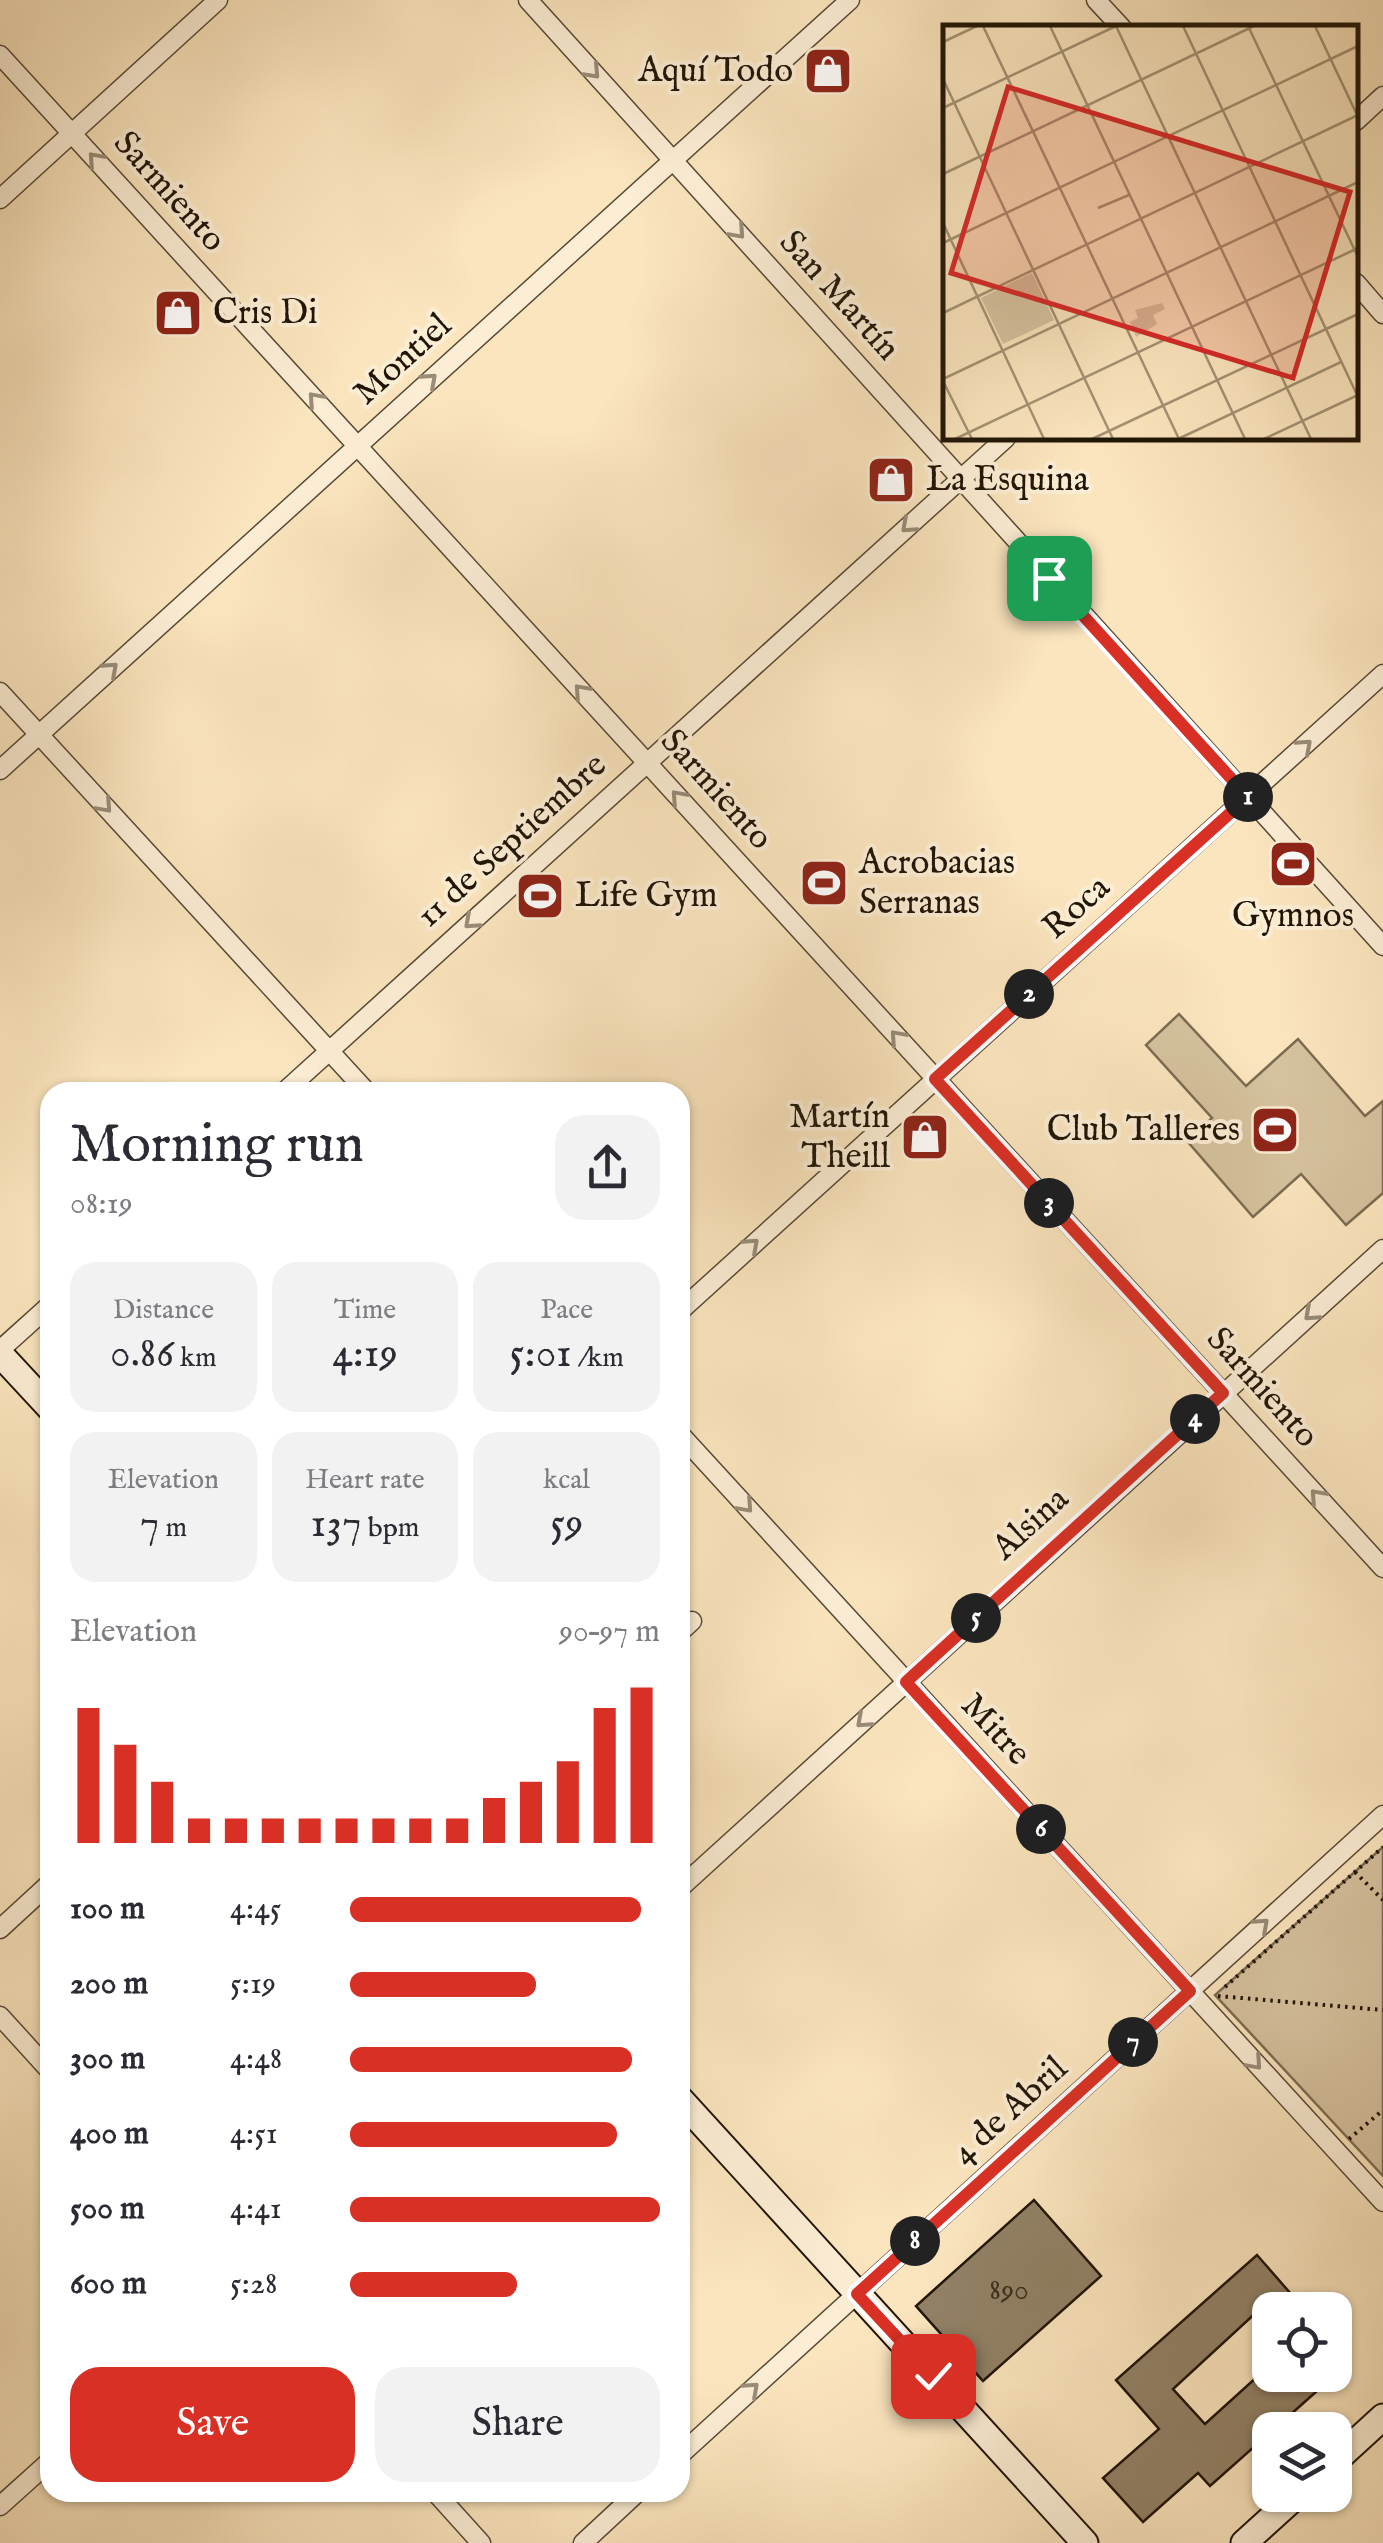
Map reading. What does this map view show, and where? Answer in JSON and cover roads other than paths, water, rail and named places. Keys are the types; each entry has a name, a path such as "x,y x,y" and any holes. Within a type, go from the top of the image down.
{"main road":[{"path":"0,1352 40,1397"},
{"path":"690,2110 1085,2543"},
{"path":"1352,2445 1383,2417"},
{"path":"1244,2543 1278,2512"}],"street":[{"path":"0,199 218,0"},
{"name":"San Martín","path":"528,0 1383,946"},
{"name":"Montiel","path":"0,770 850,0"},
{"path":"1096,0 1119,25"},
{"name":"Sarmiento","path":"0,55 1383,1568"},
{"path":"1358,119 1383,96"},
{"path":"1358,286 1383,314"},
{"name":"11 de Septiembre","path":"295,1082 1004,440"},
{"name":"Roca","path":"690,1302 1383,674"},
{"path":"0,692 358,1082"},
{"name":"Alsina","path":"690,1879 1383,1249"},
{"path":"0,1352 40,1314"},
{"name":"Mitre","path":"690,1445 1383,2202"},
{"name":"4 de Abril","path":"690,2445 1383,1815"},
{"path":"0,1929 40,1892"},
{"path":"0,2016 40,2060"},
{"path":"0,2506 40,2470"},
{"path":"444,2502 481,2543"},
{"path":"583,2543 627,2502"}],"place":[{"name":"Aquí Todo","path":"828,71"},
{"name":"Cris Di","path":"178,313"},
{"name":"La Esquina","path":"891,480"},
{"name":"Gymnos","path":"1293,864"},
{"name":"Acrobacias Serranas","path":"824,883"},
{"name":"Life Gym","path":"540,896"},
{"name":"Club Talleres","path":"1275,1130"},
{"name":"Martín Theill","path":"925,1137"}]}
